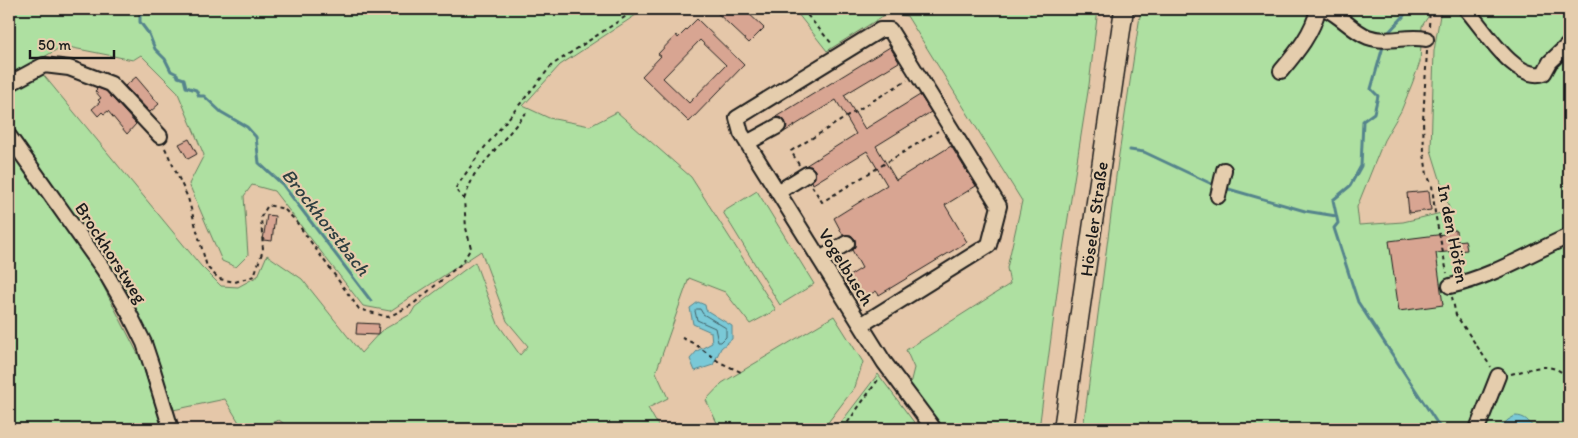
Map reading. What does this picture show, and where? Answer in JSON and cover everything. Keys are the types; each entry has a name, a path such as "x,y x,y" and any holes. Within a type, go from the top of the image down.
{"main road":[{"name":"Höseler Straße","path":"1063,429 1124,9"}],"street":[{"path":"1281,71 1300,48 1311,28 1318,9"},
{"path":"1326,9 1338,15 1367,37 1384,39 1418,37 1426,39"},
{"path":"1466,9 1507,59 1519,68 1538,75 1544,73 1550,62 1569,44"},
{"path":"841,54 880,30 890,30 999,206 989,246 861,325"},
{"name":"Vogelbusch","path":"841,54 737,118 741,133 861,325 888,367 934,429"},
{"path":"9,84 44,65 69,68 111,84 160,136"},
{"path":"747,143 778,126"},
{"name":"Brockhorstweg","path":"9,136 104,270 129,313 144,343 171,429"},
{"path":"1218,196 1224,170"},
{"path":"778,192 806,175"},
{"path":"1450,286 1466,283 1500,269 1569,236"},
{"path":"820,259 847,243"},
{"path":"1477,429 1498,376"}],"path":[{"path":"464,199 455,189 480,153 552,65 637,9"},
{"path":"802,9 841,54"},
{"name":"In den Höfen","path":"1430,9 1430,26 1426,39 1423,120 1427,175 1432,185 1435,213 1456,315 1498,376"},
{"path":"917,74 791,151 822,202 948,124"},
{"path":"160,136 188,198 208,267 220,279 235,282 254,276 263,250 261,217 268,205 284,208 295,220 359,309 388,317 412,305 462,263 471,248 466,228 464,199 474,175 526,114"},
{"path":"682,338 695,344 719,362 741,372"},
{"path":"1498,376 1545,366 1564,372 1569,379"},
{"path":"843,429 888,367"}],"green space":[{"path":"9,9 645,9 560,65 523,106 549,118 590,126 617,112 691,177 776,310 750,324 725,292 689,278 656,372 668,398 648,408 660,429 291,429 279,420 254,429 243,429 225,399 173,410 153,349 121,284 9,125 9,86 41,72 201,266 221,286 238,287 258,276 267,255 302,279 361,353 381,331 411,314 415,307 475,262 498,324 520,355 528,346 507,321 481,251 390,311 363,306 274,191 252,185 244,196 248,255 236,267 222,261 189,184 204,155 177,91 141,55 133,60 63,46 9,77"},
{"path":"794,9 1098,9 1089,85 1061,262 1039,429 943,429 910,384 914,368 906,350 1010,284 1007,268 1022,201 907,16 888,13 827,51"},
{"path":"1141,9 1433,9 1422,26 1420,62 1412,84 1401,111 1384,140 1357,207 1359,225 1403,222 1450,211 1431,150 1434,51 1441,9 1569,9 1569,429 1083,429 1118,161"},
{"path":"9,145 98,276 141,360 163,429 9,429"},
{"path":"757,191 814,284 780,305 723,212"},
{"path":"834,316 863,362 855,387 823,429 720,429 706,400 722,383"},
{"path":"878,374 919,429 836,429"}],"water":[{"path":"698,302 705,305 706,310 732,326 732,339 721,348 713,365 695,371 690,359 697,351 712,343 711,332 693,324 690,308"},
{"path":"1515,416 1526,420 1534,429 1498,429"}],"building":[{"path":"713,9 744,9 764,28 749,43"},
{"path":"697,19 744,65 689,122 642,76 661,56 658,54 676,35 678,38","holes":["700,40 726,65 689,103 663,78"]},
{"path":"890,47 899,62 844,95 865,129 920,95 931,112 876,146 896,180 951,146 976,186 945,205 967,242 879,295 876,291 860,301 846,278 862,268 852,250 855,247 855,239 851,235 843,235 834,218 887,185 867,151 813,184 815,170 811,166 805,166 856,134 836,100 784,132 787,127 785,121 779,117 774,118"},
{"path":"136,77 159,104 150,112 125,86"},
{"path":"98,88 106,91 136,124 127,134 108,111 104,114 102,112 98,116 92,109 100,102 98,100 101,98 95,91"},
{"path":"189,139 197,154 188,159 179,144"},
{"path":"1429,191 1431,210 1409,213 1407,193"},
{"path":"267,215 275,216 272,241 263,240"},
{"path":"1456,230 1457,241 1465,240 1467,250 1436,253 1443,305 1399,311 1389,241 1445,234 1445,231"},
{"path":"357,323 379,324 378,335 356,334"}],"waterway":[{"name":"Brockhorstbach","path":"137,9 140,12 140,22 149,34 155,49 165,59 171,71 184,79 186,87 196,90 199,96 204,96 221,112 247,127 256,137 259,163 283,185 371,301"},
{"path":"1386,35 1408,9"},
{"path":"1384,43 1371,89 1378,96 1374,113 1363,121 1361,166 1350,186 1333,200 1338,223 1334,228 1358,302 1441,429"},
{"path":"1130,150 1144,152 1216,186"},
{"path":"1225,188 1305,211 1336,216"}]}
